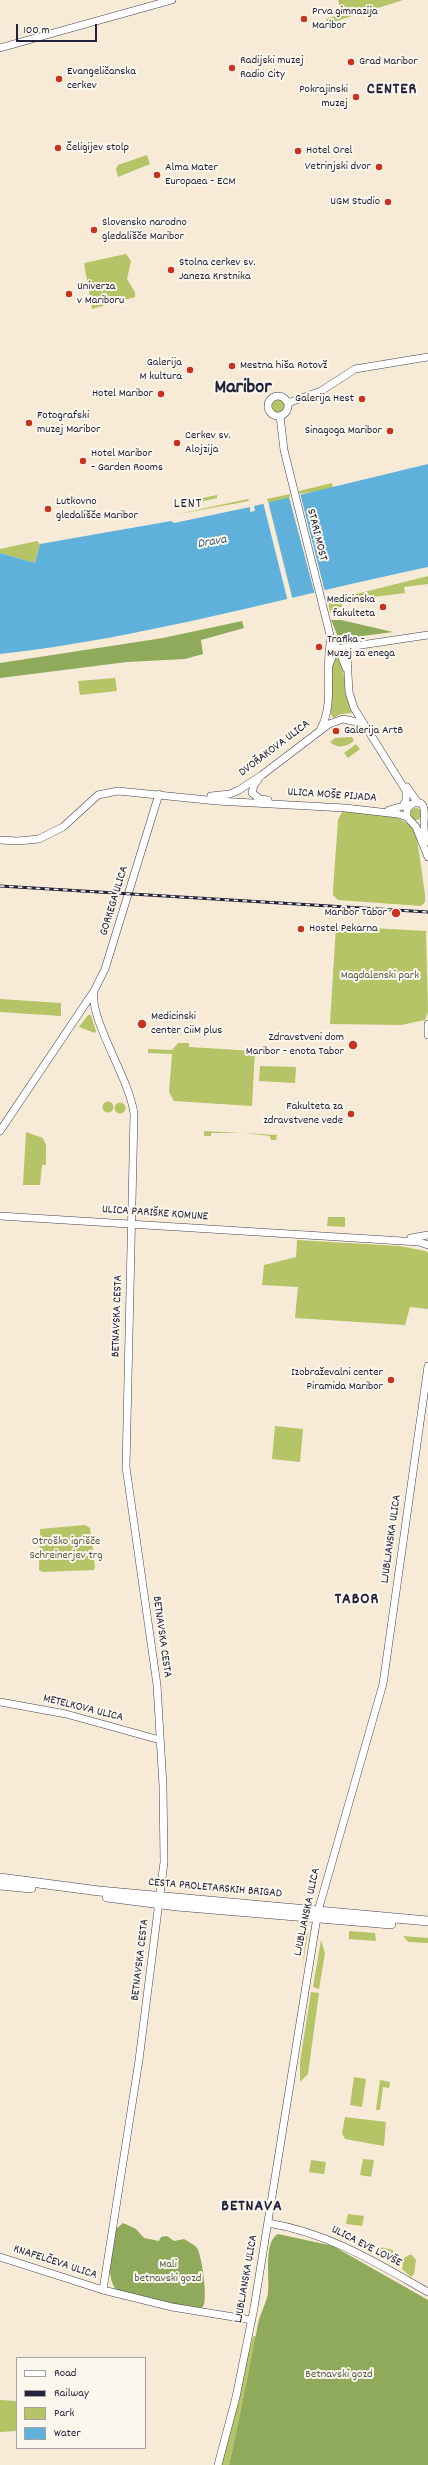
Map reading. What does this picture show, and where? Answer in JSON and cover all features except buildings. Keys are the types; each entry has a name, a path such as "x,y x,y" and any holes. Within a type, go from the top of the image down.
{"main road":[{"name":"CESTA PROLETARSKIH BRIGAD","path":"0,1878 160,1900"},
{"name":"CESTA PROLETARSKIH BRIGAD","path":"0,1885 428,1927"},
{"name":"CESTA PROLETARSKIH BRIGAD","path":"317,1915 428,1921"}],"street":[{"path":"0,48 172,0"},
{"path":"288,403 321,391 355,369 428,357"},
{"path":"281,396 288,403 287,412 280,416 274,415 269,410 270,400 281,396"},
{"name":"STARI MOST","path":"280,416 281,437 331,639"},
{"path":"328,668 333,655 339,650 349,646 428,635"},
{"path":"331,639 339,650 346,668"},
{"path":"319,730 327,715 328,668 326,662 331,639"},
{"path":"357,646 348,651 346,668 350,700 362,723 403,784 413,794 418,803 427,810 426,823 428,850"},
{"name":"DVOŘAKOVA ULICA","path":"200,797 230,794 262,775 319,730 343,719 362,723"},
{"path":"262,775 254,785 252,793 260,799 278,803"},
{"path":"385,811 398,809 405,803 407,794 403,784"},
{"path":"0,840 29,841 52,834 103,792 118,791 200,797 223,801 278,803"},
{"name":"GORKEGA ULICA","path":"0,1131 94,991 113,947 159,794"},
{"name":"ULICA MOŠE PIJADA","path":"278,803 385,811"},
{"path":"407,817 409,807 418,803"},
{"path":"385,811 407,817 413,824 428,857"},
{"path":"413,824 426,823"},
{"path":"426,823 428,835"},
{"name":"BETNAVSKA CESTA","path":"94,991 95,1009 128,1088 133,1108 132,1224 126,1467 154,1657 160,1740 164,1836 160,1900 139,2060 103,2290"},
{"path":"428,1024 428,1035"},
{"name":"ULICA PARIŠKE KOMUNE","path":"0,1216 419,1242 428,1245"},
{"name":"ULICA PARIŠKE KOMUNE","path":"309,1235 330,1233 411,1238 428,1235"},
{"name":"LJUBLJANSKA ULICA","path":"218,2465 252,2320 317,1915 383,1684 428,1366"},
{"name":"METELKOVA ULICA","path":"0,1702 66,1714 160,1740"},
{"name":"ULICA EVE LOVŠE","path":"268,2223 311,2233 334,2241 428,2292"},
{"name":"KNAFELČEVA ULICA","path":"0,2257 103,2290 172,2307 252,2320"}],"green space":[{"path":"338,0 403,0 327,24 326,19 342,14"},
{"path":"147,155 150,164 118,177 116,169 118,165"},
{"path":"126,254 131,261 127,279 135,292 135,297 92,309 84,263"},
{"path":"279,399 284,401 286,406 284,411 279,413 274,411 272,406 274,401"},
{"path":"332,483 333,488 300,494 299,491"},
{"path":"290,494 290,498 268,503 267,499"},
{"path":"217,495 217,498 194,503 193,500"},
{"path":"248,499 249,501 173,515"},
{"path":"37,541 40,544 35,563 0,553 0,549"},
{"path":"428,576 428,584 404,587 405,593 342,601 342,607 335,607 330,613 328,601"},
{"path":"331,620 341,620 393,632 339,639"},
{"path":"242,621 244,628 201,640 203,654 185,659 127,662 0,678 0,663 163,638"},
{"path":"336,657 339,658 342,665 349,706 352,713 341,714 334,718 331,715 331,668"},
{"path":"115,678 117,691 80,695 78,681"},
{"path":"352,737 354,741 345,746 336,746 330,742 335,738"},
{"path":"356,744 360,749 348,758 344,753"},
{"path":"414,808 418,808 422,814 418,820 414,820 410,816 410,812"},
{"path":"343,810 373,812 392,816 409,825 416,832 425,894 425,902 421,906 338,900 333,895 338,820"},
{"name":"Magdalenski park","path":"336,926 426,931 428,1012 425,1020 401,1025 330,1024"},
{"path":"0,999 61,1003 61,1016 0,1012"},
{"path":"88,1015 91,1015 96,1031 95,1033 79,1027"},
{"path":"178,1043 189,1043 189,1047 255,1051 252,1106 174,1101 169,1092 172,1054 148,1053 148,1049 172,1050"},
{"path":"260,1066 296,1067 295,1083 259,1081"},
{"path":"108,1101 112,1103 114,1107 112,1111 108,1113 104,1111 102,1107 104,1103"},
{"path":"118,1103 122,1103 124,1104 124,1112 118,1113 115,1110 115,1106"},
{"path":"204,1131 242,1133 211,1133 211,1136 204,1136"},
{"path":"26,1132 43,1138 46,1145 46,1165 42,1165 40,1185 23,1185"},
{"path":"243,1133 277,1135 276,1140 271,1140 270,1136"},
{"path":"328,1217 345,1217 345,1227 327,1226"},
{"path":"297,1240 399,1246 426,1251 428,1253 428,1309 410,1307 405,1325 295,1318 298,1287 262,1285 264,1265 296,1257"},
{"path":"275,1426 303,1429 300,1462 272,1459"},
{"name":"Otroško igrišče Schreinerjev trg","path":"85,1525 90,1528 95,1567 94,1570 43,1572 39,1570 40,1529"},
{"path":"349,1931 375,1933 376,1941 349,1939"},
{"path":"308,1932 302,1969 306,1936"},
{"path":"403,1936 428,1938 428,1943 408,1942"},
{"path":"321,1940 325,1953 319,1989 313,1987"},
{"path":"311,1992 319,1993 308,2074 300,2082 300,2062"},
{"path":"354,2077 366,2079 362,2107 350,2105"},
{"path":"380,2080 390,2082 389,2088 383,2087 380,2110 376,2110"},
{"path":"345,2117 386,2122 384,2146 345,2139 342,2133"},
{"path":"363,2159 374,2160 371,2177 360,2175"},
{"path":"311,2160 326,2162 324,2174 309,2172"},
{"path":"348,2214 364,2216 362,2226 346,2224"},
{"name":"Mali betnavski gozd","path":"123,2223 136,2229 144,2238 159,2241 161,2237 167,2236 174,2241 184,2239 197,2248 201,2259 204,2278 205,2296 203,2307 200,2308 172,2304 116,2290 112,2283 110,2260 116,2229"},
{"name":"Betnavski gozd","path":"278,2234 333,2246 428,2300 428,2465 229,2465 258,2324 267,2296 270,2244 273,2238"},
{"path":"380,2247 393,2250 393,2254 390,2255 379,2251"},
{"path":"412,2255 416,2260 414,2274 411,2277 402,2269 404,2258"},
{"path":"253,2336 256,2336 249,2379 229,2465 221,2465"},
{"path":"0,2400 16,2401 16,2431 0,2432"}],"water":[{"name":"Drava","path":"428,464 428,567 215,616 108,638 0,654 0,553 35,563 40,544 171,521 174,523 250,507 250,512 255,511 254,506"}],"pier":[{"path":"300,493 325,592 315,595 289,497"},
{"path":"268,501 293,601 288,602 263,502"}],"railway":[{"path":"0,886 428,912"}],"place":[{"name":"Prva gimnazija Maribor","path":"304,19"},
{"name":"Grad Maribor","path":"351,62"},
{"name":"Radijski muzej Radio City","path":"232,68"},
{"name":"Evangeličanska cerkev","path":"59,79"},
{"name":"Pokrajinski muzej","path":"356,97"},
{"name":"Čeligijev stolp","path":"58,148"},
{"name":"Hotel Orel","path":"298,151"},
{"name":"Vetrinjski dvor","path":"379,167"},
{"name":"Alma Mater Europaea - ECM","path":"157,175"},
{"name":"UGM Studio","path":"388,202"},
{"name":"Slovensko narodno gledališče Maribor","path":"94,230"},
{"name":"Stolna cerkev sv. Janeza Krstnika","path":"171,270"},
{"name":"Univerza v Mariboru","path":"69,294"},
{"name":"Mestna hiša Rotovž","path":"232,366"},
{"name":"Galerija M kultura","path":"190,370"},
{"name":"Hotel Maribor","path":"161,394"},
{"name":"Galerija Hest","path":"362,399"},
{"name":"Fotografski muzej Maribor","path":"29,423"},
{"name":"Sinagoga Maribor","path":"390,431"},
{"name":"Cerkev sv. Alojzija","path":"177,443"},
{"name":"Hotel Maribor - Garden Rooms","path":"83,461"},
{"name":"Lutkovno gledališče Maribor","path":"48,509"},
{"name":"Medicinska fakulteta","path":"383,607"},
{"name":"Trafika - Muzej za enega","path":"319,647"},
{"name":"Galerija ArtB","path":"336,731"},
{"name":"Maribor Tabor","path":"396,913"},
{"name":"Hostel Pekarna","path":"301,929"},
{"name":"Medicinski center CiiM plus","path":"142,1024"},
{"name":"Zdravstveni dom Maribor - enota Tabor","path":"353,1045"},
{"name":"Fakulteta za zdravstvene vede","path":"351,1114"},
{"name":"Izobraževalni center Piramida Maribor","path":"391,1380"}],"district":[{"name":"CENTER","path":"392,91"},
{"name":"Maribor","path":"243,389"},
{"name":"LENT","path":"188,505"},
{"name":"TABOR","path":"357,1601"},
{"name":"BETNAVA","path":"252,2208"}]}
